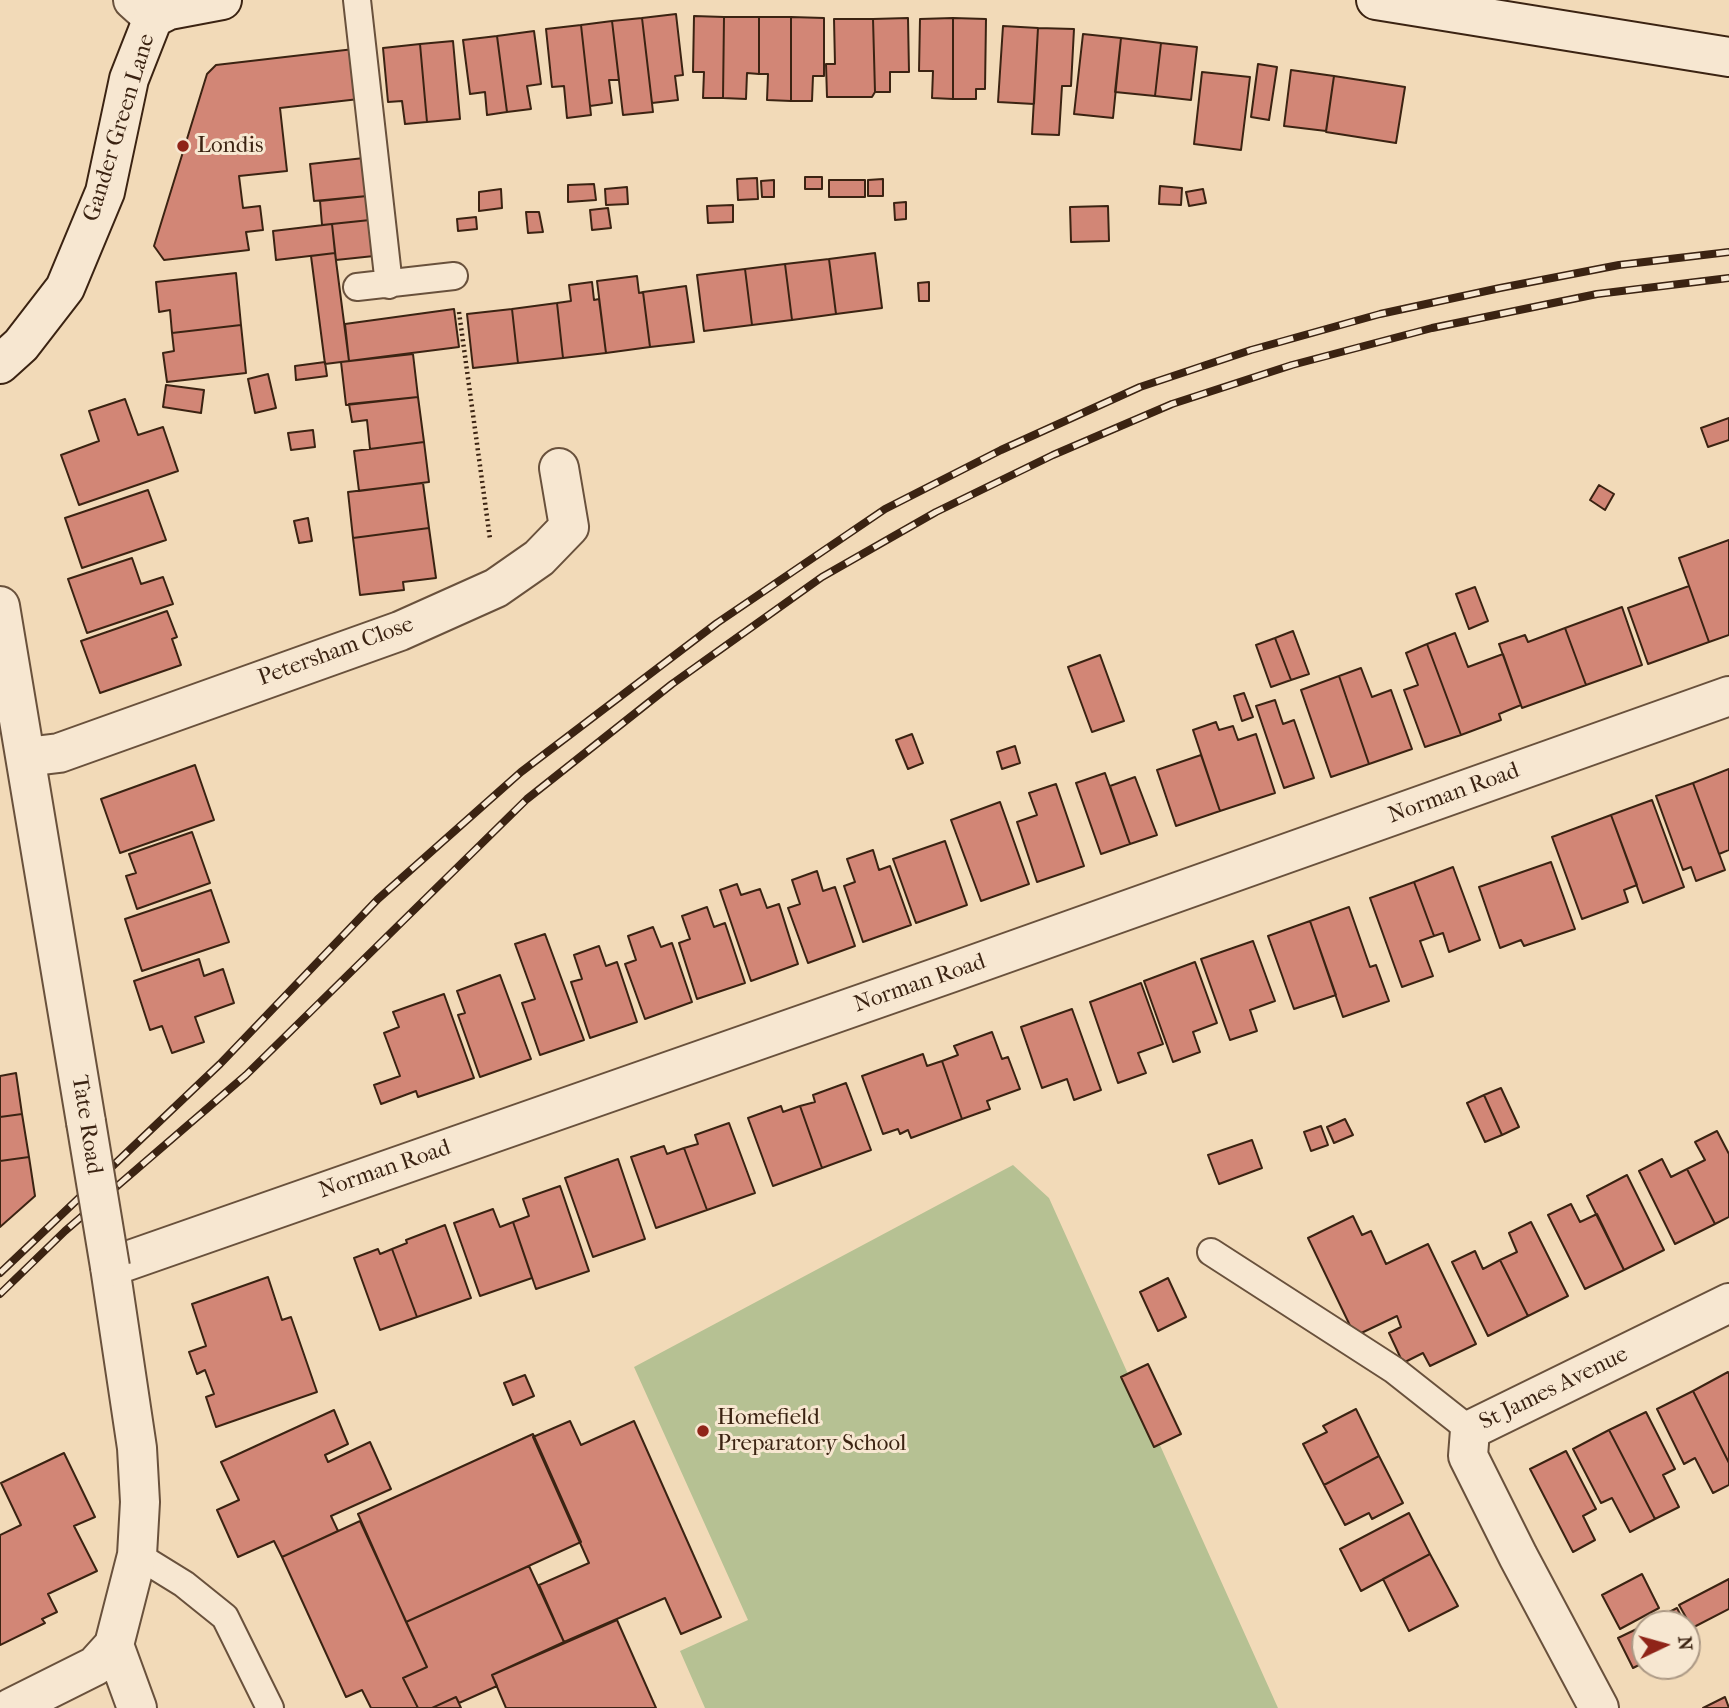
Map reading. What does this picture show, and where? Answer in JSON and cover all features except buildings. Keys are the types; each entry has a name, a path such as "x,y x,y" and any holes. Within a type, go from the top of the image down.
{"street":[{"name":"Gander Green Lane","path":"0,364 21,345 65,288 105,192 143,9 169,10 222,0"},
{"path":"1376,0 1729,57"},
{"name":"Petersham Close","path":"26,757 59,753 387,636 496,588 539,558 569,527 559,468"},
{"name":"Tate Road","path":"0,606 6,677 26,757 137,1448 140,1502 137,1555 114,1645"},
{"name":"Norman Road","path":"110,1267 963,969 1729,696"},
{"name":"St James Avenue","path":"1599,1708 1468,1456 1470,1430 1729,1303"},
{"path":"11,1708 95,1666 114,1645 137,1708"}],"lane":[{"path":"357,0 389,285"},
{"path":"357,287 454,276"},
{"path":"1211,1252 1394,1370 1470,1430"},
{"path":"137,1555 184,1584 225,1617 270,1708"}],"path":[{"path":"454,276 496,588"}],"green space":[{"path":"1013,1165 1049,1198 1278,1708 705,1708 680,1651 748,1620 634,1367"}],"railway":[{"path":"0,1273 220,1064 378,899 521,772 717,623 885,509 1001,450 1140,387 1251,350 1380,314 1500,288 1619,265 1729,252"},
{"path":"0,1294 65,1231 246,1075 527,799 672,684 822,577 936,512 1053,455 1172,404 1292,365 1432,328 1597,294 1729,278"}],"place":[{"name":"Londis","path":"183,146"},
{"name":"Homefield Preparatory School","path":"703,1431"}]}
